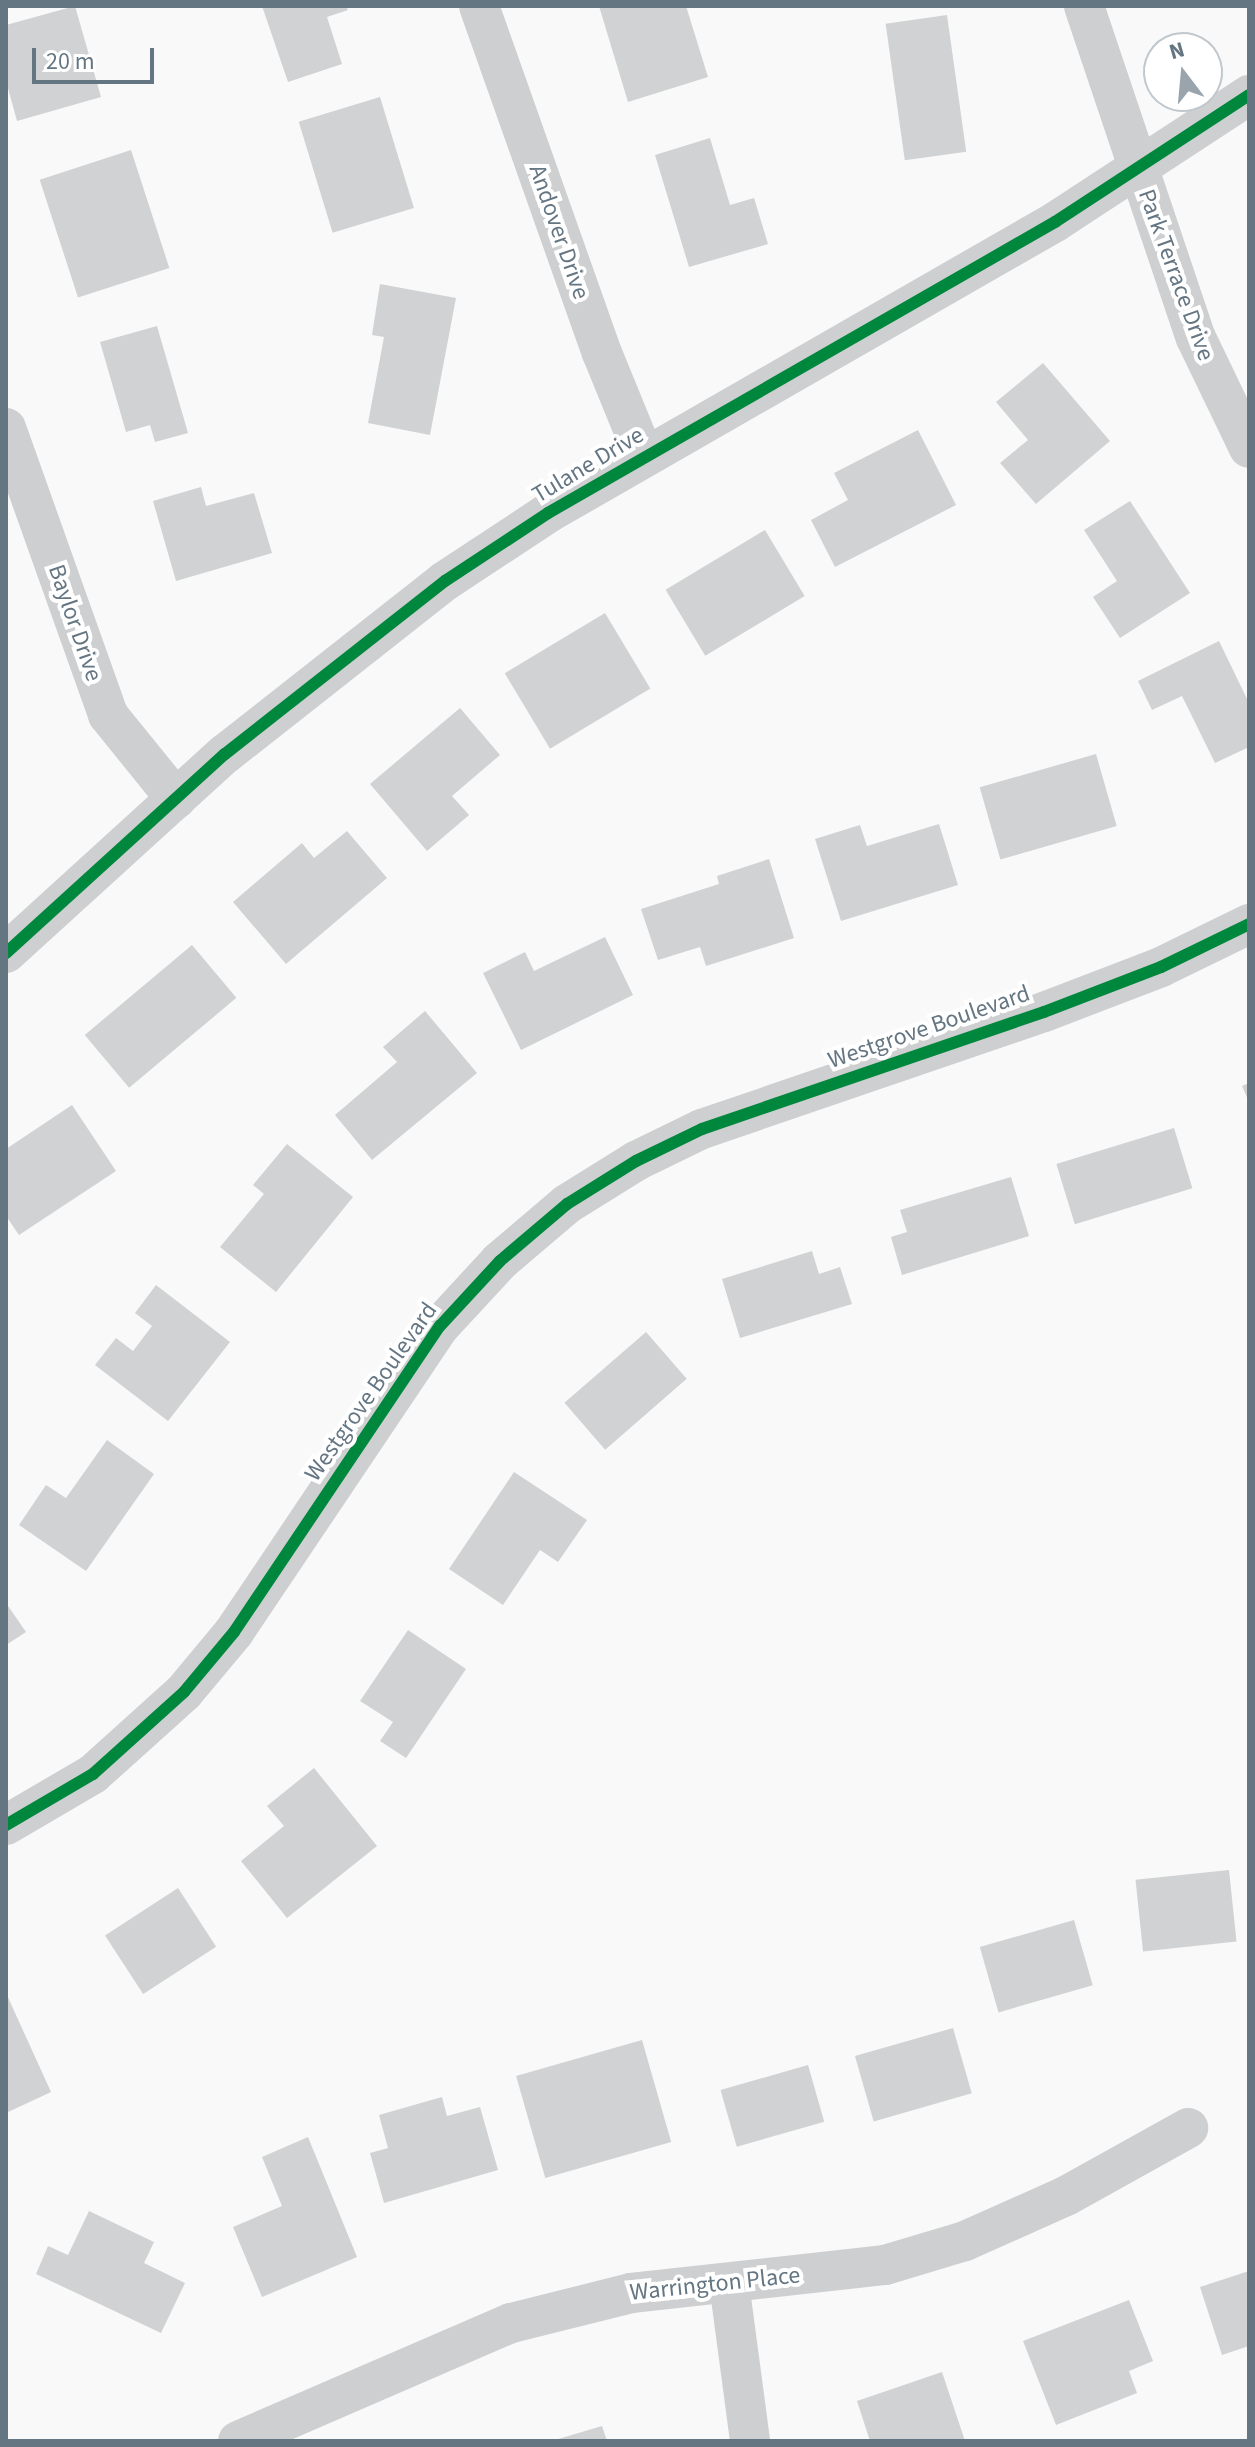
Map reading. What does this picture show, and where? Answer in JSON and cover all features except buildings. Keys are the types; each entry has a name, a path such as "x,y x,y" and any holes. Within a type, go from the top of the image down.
{"street":[{"name":"Andover Drive","path":"479,6 602,353 644,456"},
{"name":"Park Terrace Drive","path":"1084,6 1196,338 1249,448"},
{"name":"Tulane Drive","path":"6,953 176,799 371,635 548,513 1137,170 1249,95"},
{"name":"Baylor Drive","path":"6,428 108,715 176,799"},
{"name":"Westgrove Boulevard","path":"6,1825 93,1774 184,1692 234,1632 440,1326 500,1261 567,1204 636,1161 702,1129 1044,1012 1161,967 1249,924"},
{"name":"Warrington Place","path":"238,2441 511,2323 631,2293 885,2265 965,2241 1066,2196 1188,2128"},
{"path":"729,2283 750,2441"}],"cycle path":[{"path":"6,953 225,754 445,581 548,513 1055,222 1249,95"},
{"path":"6,1825 93,1774 184,1692 234,1632 440,1326 500,1261 567,1204 636,1161 702,1129 1044,1012 1161,967 1249,924"}]}
